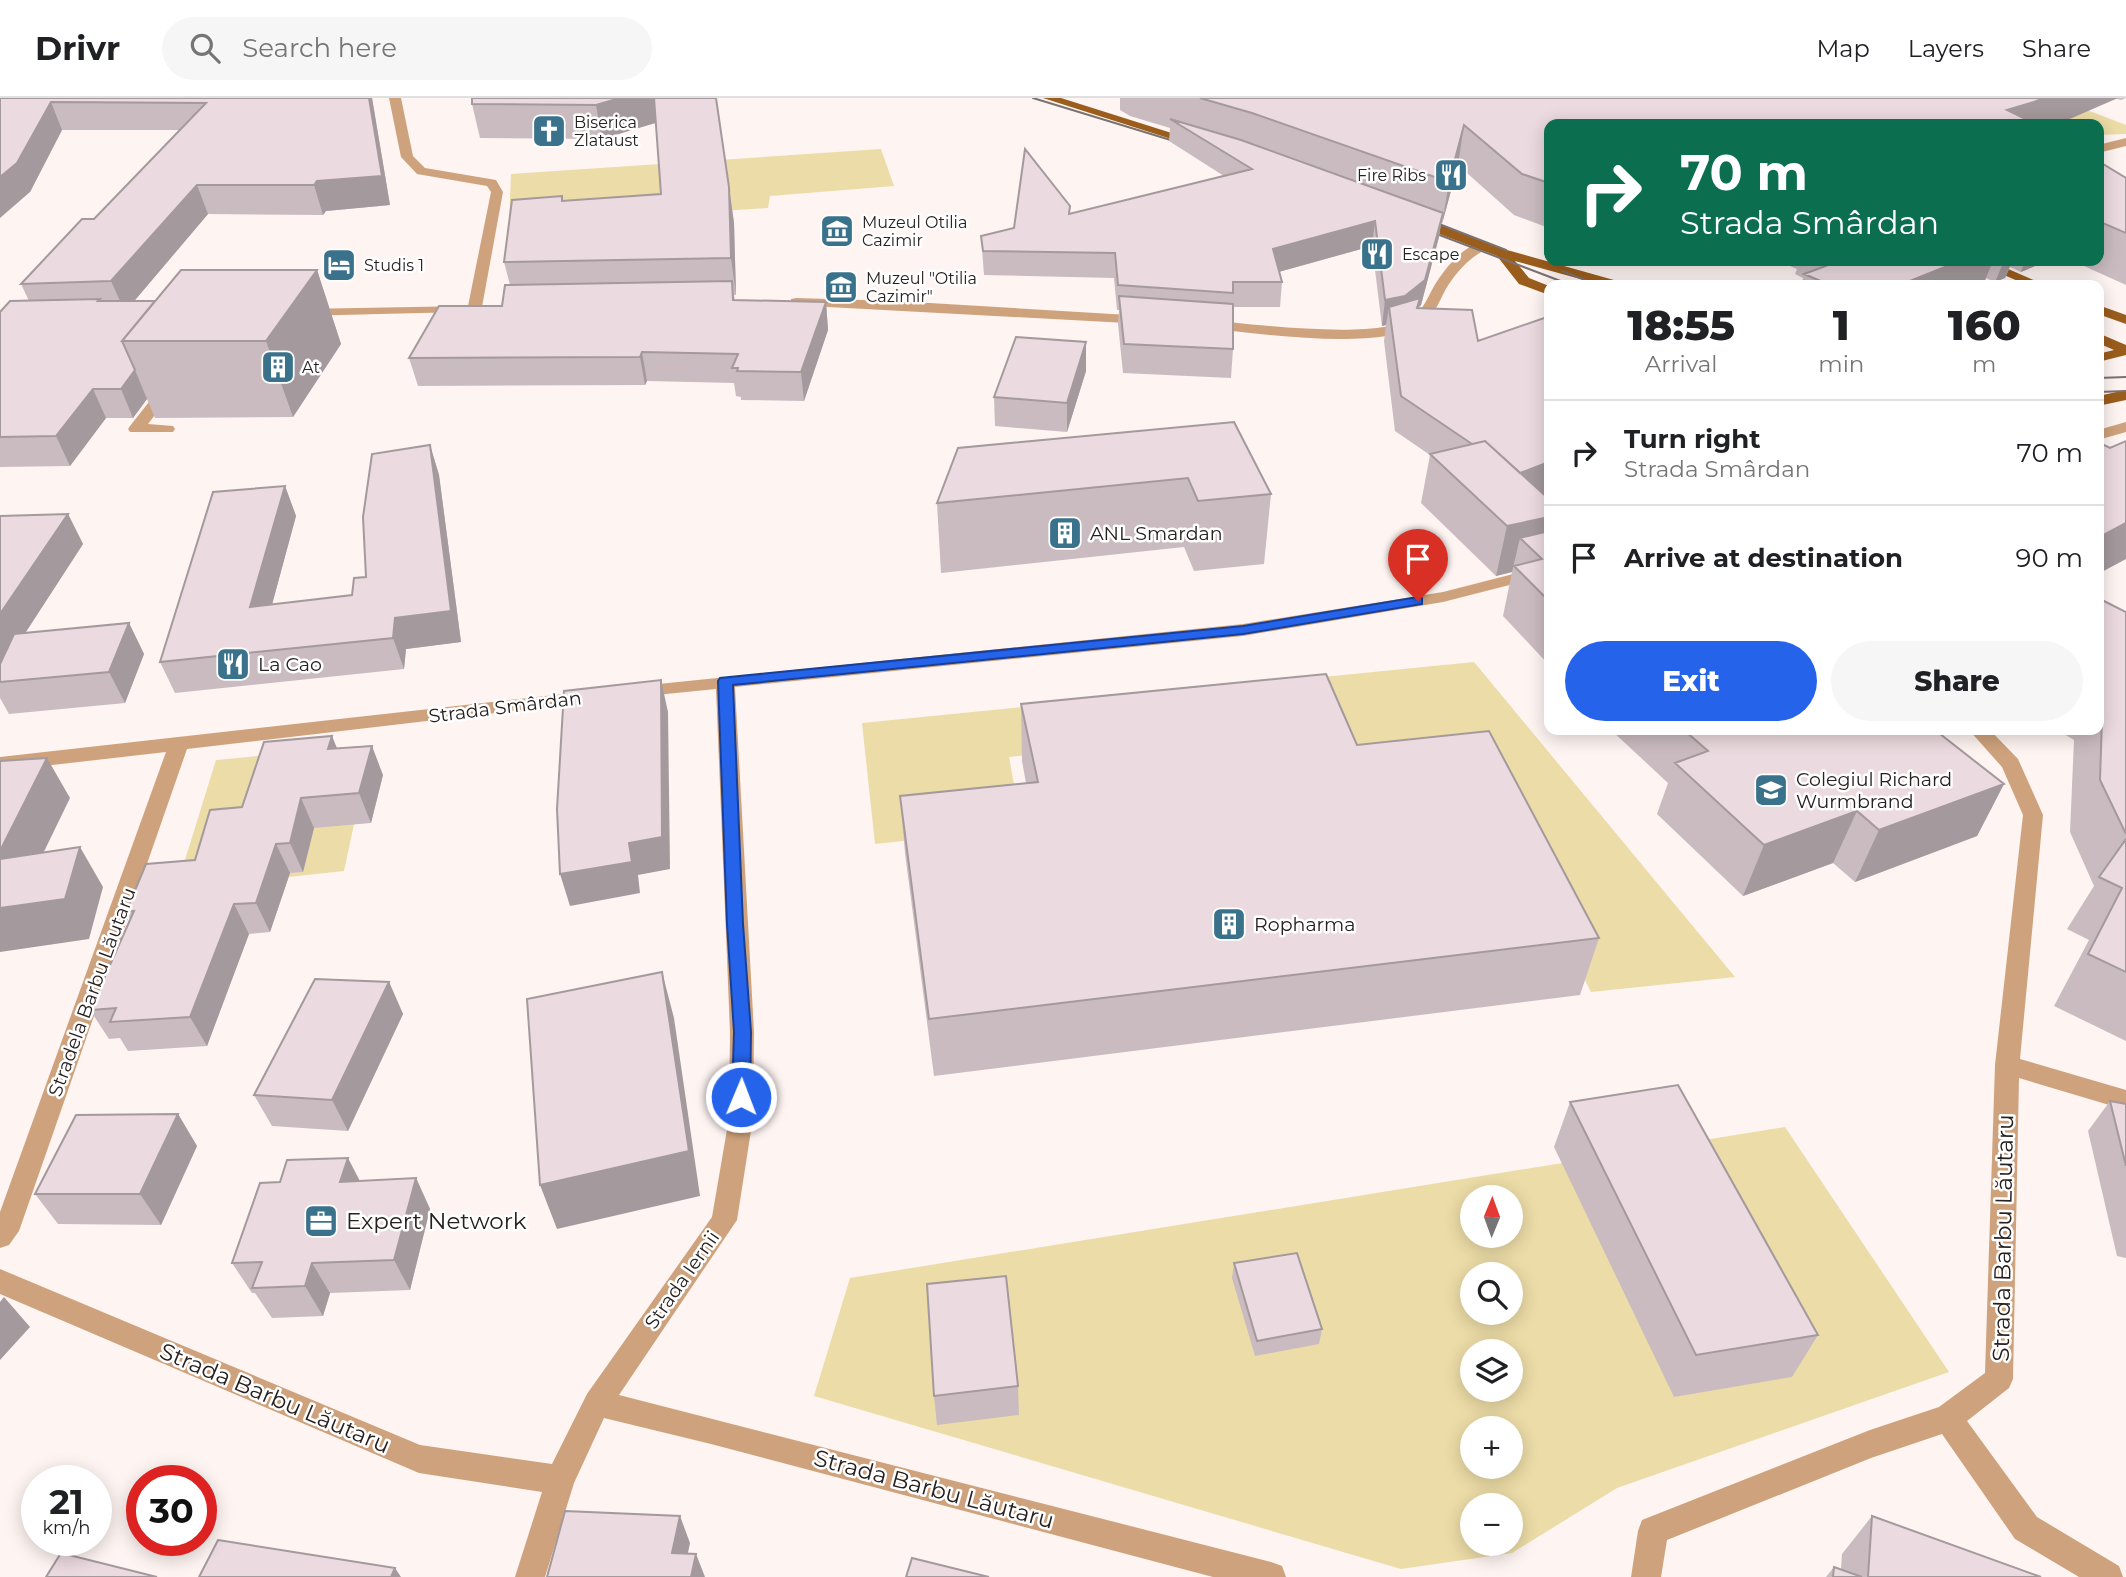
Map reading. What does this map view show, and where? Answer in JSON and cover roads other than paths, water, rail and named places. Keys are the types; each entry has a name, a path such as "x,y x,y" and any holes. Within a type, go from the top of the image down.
{"main road":[{"path":"1049,98 1205,146"},
{"path":"1406,216 1502,253 1544,265"},
{"path":"1502,253 1524,281 1544,289"},
{"path":"1548,266 1598,280"},
{"path":"1942,266 1975,280"},
{"path":"1991,266 2026,280"},
{"path":"2104,311 2126,320"},
{"path":"2104,340 2126,351"},
{"path":"2104,356 2126,351"},
{"path":"2104,400 2126,395"}],"street":[{"path":"285,314 481,307 497,192 492,183 421,171 407,157 395,98"},
{"path":"2106,150 2126,142"},
{"path":"1186,323 1332,332 1381,332 1415,323 1429,310 1443,282 1474,249 1483,245"},
{"path":"777,302 896,305 1159,321"},
{"path":"167,429 136,429 178,374"},
{"path":"2104,433 2126,427"},
{"name":"Strada Smârdan","path":"0,764 725,681 1243,630 1443,597 1544,571"},
{"name":"Strada Iernii","path":"530,1577 560,1480 597,1403 723,1220 726,1207 741,1118 743,1032 735,924 725,681"},
{"name":"Strada Barbu Lăutaru","path":"1646,1577 1653,1531 1870,1444 1948,1418 1999,1379 2007,1065 2033,815 2011,765 1984,735"},
{"name":"Stradela Barbu Lăutaru","path":"0,1237 6,1231 178,745"},
{"path":"2007,1065 2126,1100"},
{"name":"Strada Barbu Lăutaru","path":"0,1281 419,1459 560,1480"},
{"name":"Strada Barbu Lăutaru","path":"597,1403 711,1430 1271,1577"},
{"path":"1948,1418 2026,1528 2108,1577"}],"tram line":[{"path":"1033,98 1187,145"},
{"path":"1421,217 1506,250"},
{"path":"1421,228 1558,280"},
{"path":"1562,271 1585,280"},
{"path":"2104,378 2126,377"},
{"path":"2104,392 2126,391"}],"place":[{"name":"Biserica Zlataust","path":"549,131"},
{"name":"Fire Ribs","path":"1451,175"},
{"name":"Muzeul Otilia Cazimir","path":"837,231"},
{"name":"Escape","path":"1377,254"},
{"name":"Studis 1","path":"339,265"},
{"name":"Muzeul \"Otilia Cazimir\"","path":"841,287"},
{"name":"At","path":"278,367"},
{"name":"ANL Smardan","path":"1065,533"},
{"name":"La Cao","path":"233,664"},
{"name":"Colegiul Richard Wurmbrand","path":"1771,790"},
{"name":"Ropharma","path":"1229,924"},
{"name":"Expert Network","path":"321,1221"}]}
